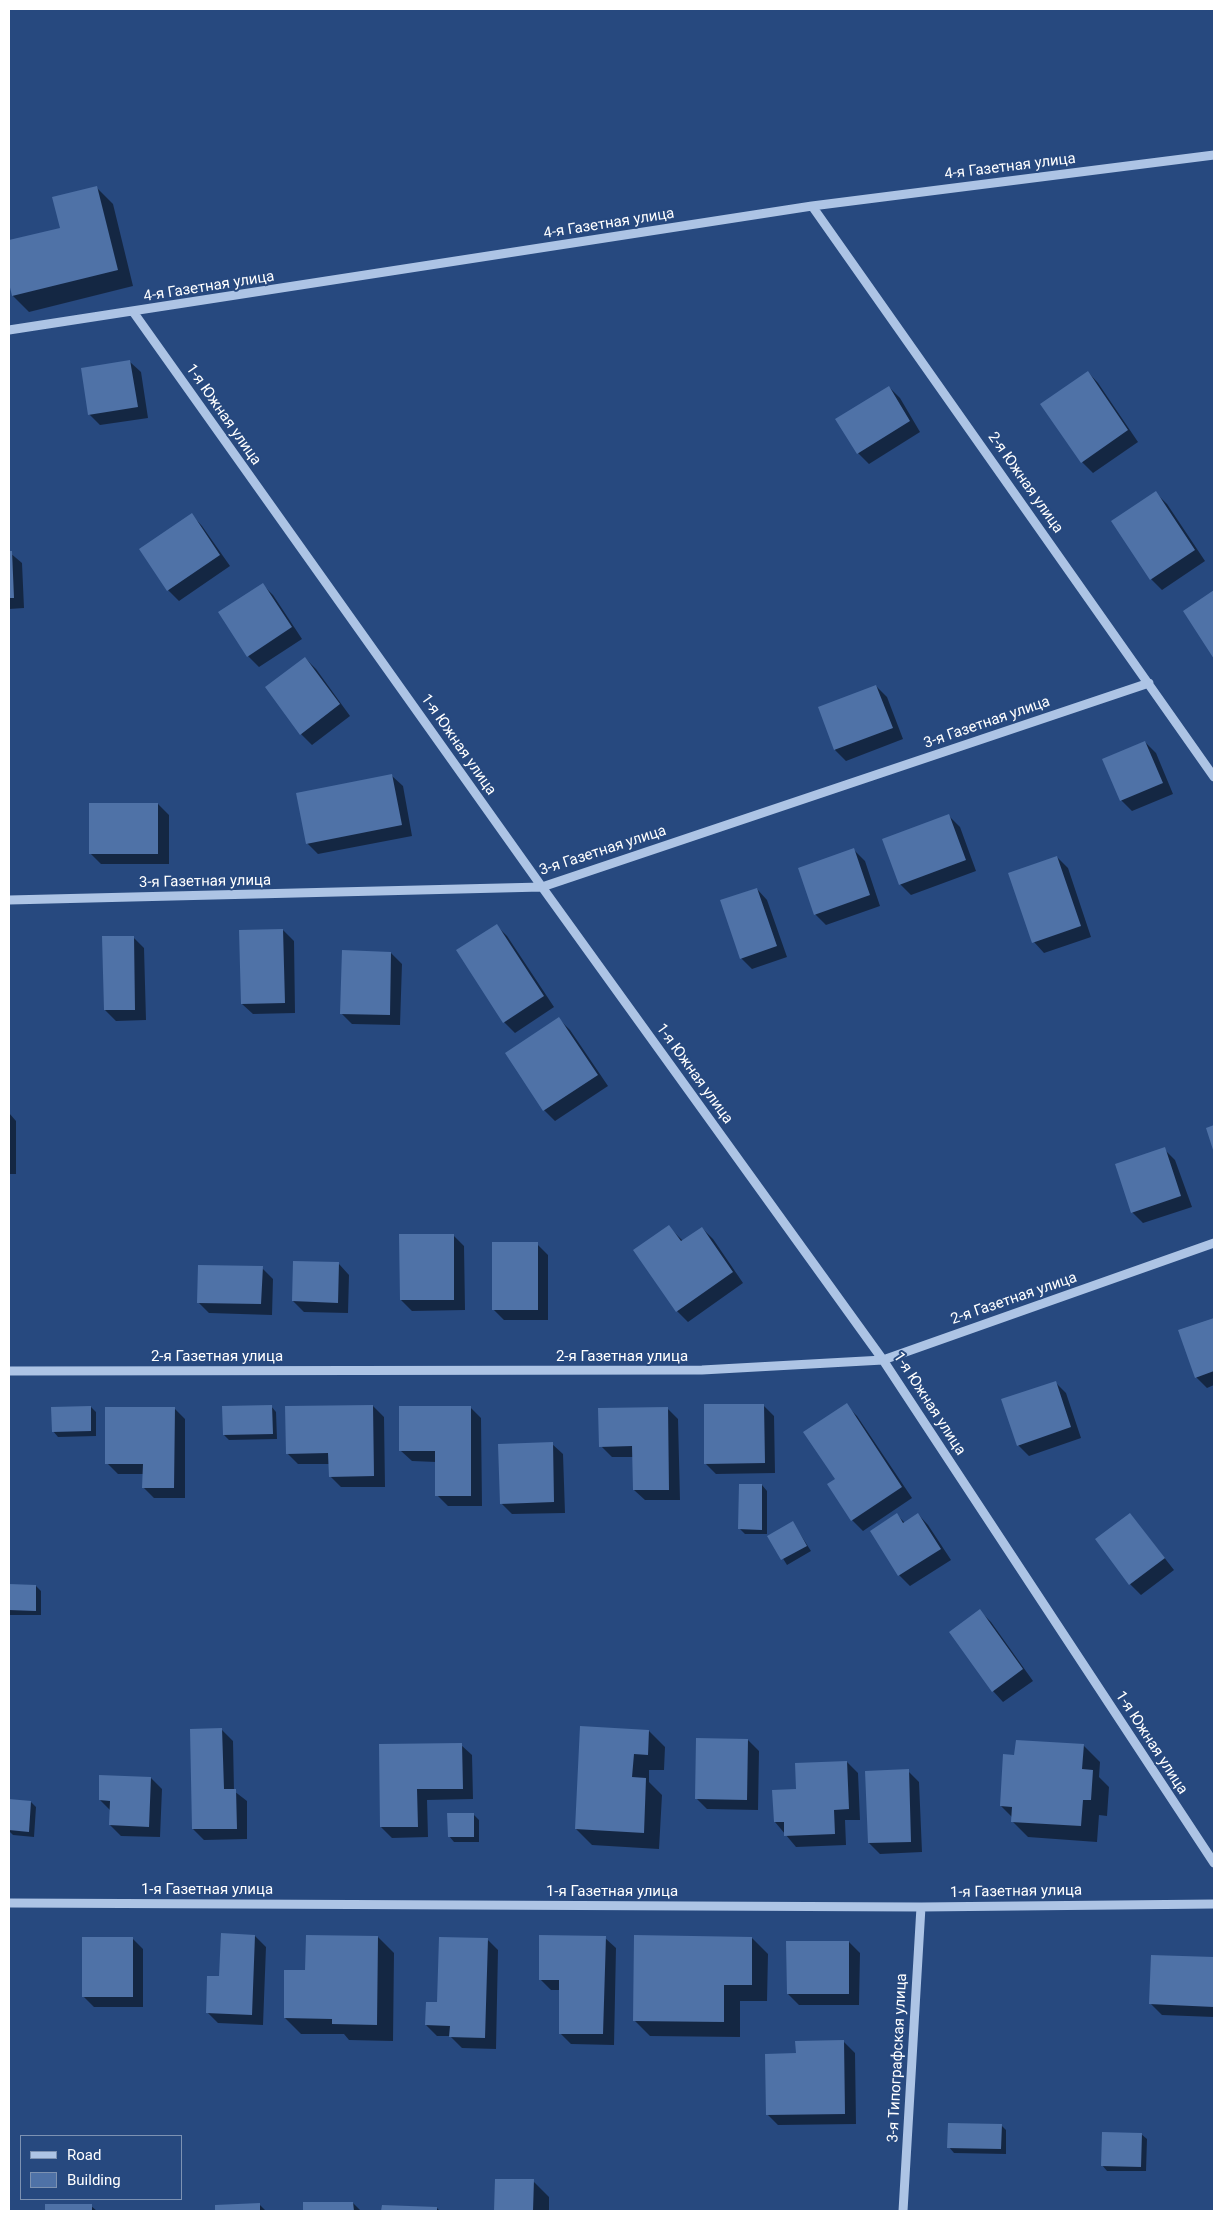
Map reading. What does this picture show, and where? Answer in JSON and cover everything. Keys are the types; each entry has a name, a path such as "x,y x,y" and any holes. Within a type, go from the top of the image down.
{"street":[{"name":"4-я Газетная улица","path":"9,330 134,313 812,206 1214,155"},
{"name":"2-я Южная улица","path":"812,206 1214,777"},
{"name":"1-я Южная улица","path":"134,313 542,887 883,1360 1214,1864"},
{"name":"3-я Газетная улица","path":"9,900 542,887 1149,683"},
{"name":"2-я Газетная улица","path":"9,1371 702,1370 883,1360 1214,1243"},
{"name":"1-я Газетная улица","path":"9,1903 921,1907 1214,1904"},
{"name":"3-я Типографская улица","path":"903,2211 921,1907"}],"building":[{"path":"97,186 118,270 12,296 9,283 9,240 60,228 52,197"},
{"path":"130,360 138,407 88,415 81,368"},
{"path":"1088,371 1128,430 1081,463 1040,404"},
{"path":"889,386 910,421 857,454 835,419"},
{"path":"1156,491 1195,550 1150,580 1111,521"},
{"path":"192,513 220,555 167,591 139,549"},
{"path":"9,551 12,551 14,598 9,598"},
{"path":"263,583 292,627 247,657 218,612"},
{"path":"1214,590 1214,659 1183,611"},
{"path":"305,657 340,704 300,735 265,687"},
{"path":"876,685 893,728 834,750 818,707"},
{"path":"1145,741 1163,783 1120,801 1102,759"},
{"path":"392,774 402,825 306,844 296,793"},
{"path":"89,803 158,803 158,854 89,854"},
{"path":"949,814 966,860 899,885 882,839"},
{"path":"854,848 870,895 814,915 798,868"},
{"path":"1057,856 1081,926 1032,943 1008,873"},
{"path":"757,888 777,946 740,959 720,900"},
{"path":"497,924 544,996 503,1023 456,950"},
{"path":"283,929 285,1003 241,1004 239,930"},
{"path":"102,936 134,936 135,1010 104,1010"},
{"path":"342,950 391,952 390,1015 340,1014"},
{"path":"559,1017 598,1075 543,1111 505,1053"},
{"path":"1214,1125 1214,1153 1206,1128"},
{"path":"1165,1147 1181,1196 1131,1213 1115,1164"},
{"path":"669,1225 681,1241 702,1227 733,1272 676,1312 633,1250"},
{"path":"399,1234 454,1234 454,1300 400,1300"},
{"path":"492,1242 538,1242 538,1310 492,1310"},
{"path":"293,1261 339,1262 338,1303 292,1301"},
{"path":"198,1265 263,1266 261,1304 197,1303"},
{"path":"1214,1318 1214,1371 1195,1378 1178,1330"},
{"path":"1056,1381 1071,1427 1017,1446 1001,1399"},
{"path":"847,1403 902,1487 851,1521 827,1484 835,1479 803,1432"},
{"path":"704,1404 764,1404 765,1463 704,1464"},
{"path":"272,1405 273,1434 223,1435 222,1406"},
{"path":"373,1405 374,1476 329,1477 328,1453 286,1454 285,1406"},
{"path":"91,1406 91,1431 52,1432 51,1407"},
{"path":"399,1406 471,1406 471,1496 435,1496 435,1451 399,1451"},
{"path":"105,1407 175,1407 174,1488 142,1488 143,1464 105,1464"},
{"path":"668,1407 669,1490 633,1490 632,1446 599,1447 598,1408"},
{"path":"553,1442 554,1502 500,1504 498,1444"},
{"path":"739,1484 762,1484 762,1530 738,1529"},
{"path":"897,1513 903,1523 918,1513 941,1549 898,1576 870,1531"},
{"path":"1130,1513 1165,1558 1129,1585 1095,1539"},
{"path":"793,1521 807,1546 781,1560 767,1536"},
{"path":"9,1584 36,1585 36,1611 9,1610"},
{"path":"980,1609 1023,1669 992,1692 949,1632"},
{"path":"580,1726 649,1730 648,1755 634,1754 632,1777 646,1778 644,1833 575,1829"},
{"path":"222,1728 224,1789 236,1789 237,1829 192,1829 190,1729"},
{"path":"696,1738 748,1739 747,1800 695,1799"},
{"path":"1016,1740 1084,1744 1082,1769 1093,1770 1091,1800 1083,1800 1081,1826 1011,1822 1012,1807 1000,1806 1003,1754 1014,1755"},
{"path":"462,1743 463,1789 417,1789 418,1827 380,1827 379,1744"},
{"path":"847,1761 849,1809 834,1810 835,1834 784,1836 784,1822 774,1822 772,1790 796,1789 795,1763"},
{"path":"909,1769 911,1842 868,1843 865,1771"},
{"path":"99,1775 151,1777 149,1827 109,1825 110,1801 99,1800"},
{"path":"9,1799 31,1801 29,1832 9,1830"},
{"path":"447,1813 474,1813 474,1837 448,1837"},
{"path":"221,1933 255,1935 252,2015 206,2013 207,1976 219,1976"},
{"path":"306,1935 378,1936 377,2025 332,2024 332,2019 284,2018 284,1970 305,1970"},
{"path":"539,1935 606,1936 603,2034 559,2034 559,1980 539,1980"},
{"path":"634,1935 752,1937 752,1985 724,1985 724,2022 633,2021"},
{"path":"82,1937 133,1937 133,1997 82,1997"},
{"path":"439,1937 488,1938 485,2038 449,2037 450,2026 425,2025 426,2002 437,2002"},
{"path":"786,1941 849,1941 849,1994 787,1994"},
{"path":"1151,1955 1214,1957 1214,2007 1149,2004"},
{"path":"844,2040 845,2114 766,2115 765,2054 796,2053 795,2041"},
{"path":"948,2123 1002,2124 1001,2149 947,2148"},
{"path":"1102,2132 1142,2133 1141,2167 1101,2166"},
{"path":"495,2179 534,2179 533,2211 494,2211"},
{"path":"303,2202 353,2202 354,2211 303,2211"},
{"path":"260,2203 260,2211 215,2211 215,2205"},
{"path":"45,2204 92,2204 92,2211 45,2211"},
{"path":"382,2205 437,2207 437,2211 381,2211"}]}
